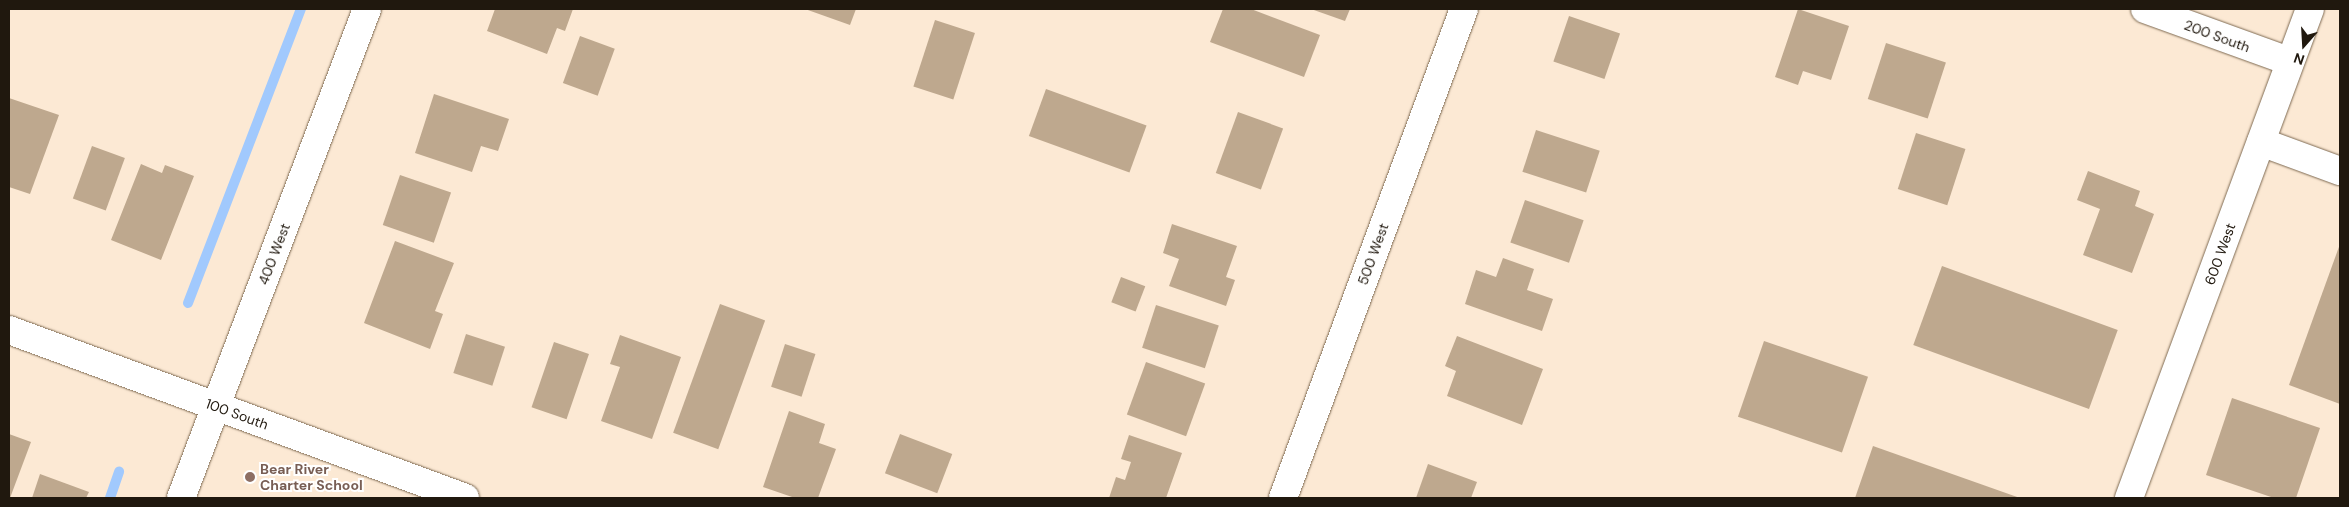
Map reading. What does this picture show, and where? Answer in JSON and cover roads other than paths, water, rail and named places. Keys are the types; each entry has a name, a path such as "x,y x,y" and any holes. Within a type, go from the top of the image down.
{"street":[{"name":"400 West","path":"181,498 366,9"},
{"name":"500 West","path":"1283,498 1464,9"},
{"name":"200 South","path":"2145,9 2289,61"},
{"name":"600 West","path":"2128,498 2262,142 2289,61 2310,9"},
{"path":"2262,142 2340,171"},
{"name":"100 South","path":"9,330 465,498"}],"waterway":[{"path":"188,303 301,9"},
{"path":"110,498 119,472"}],"place":[{"name":"Bear River Charter School","path":"250,477"}]}
